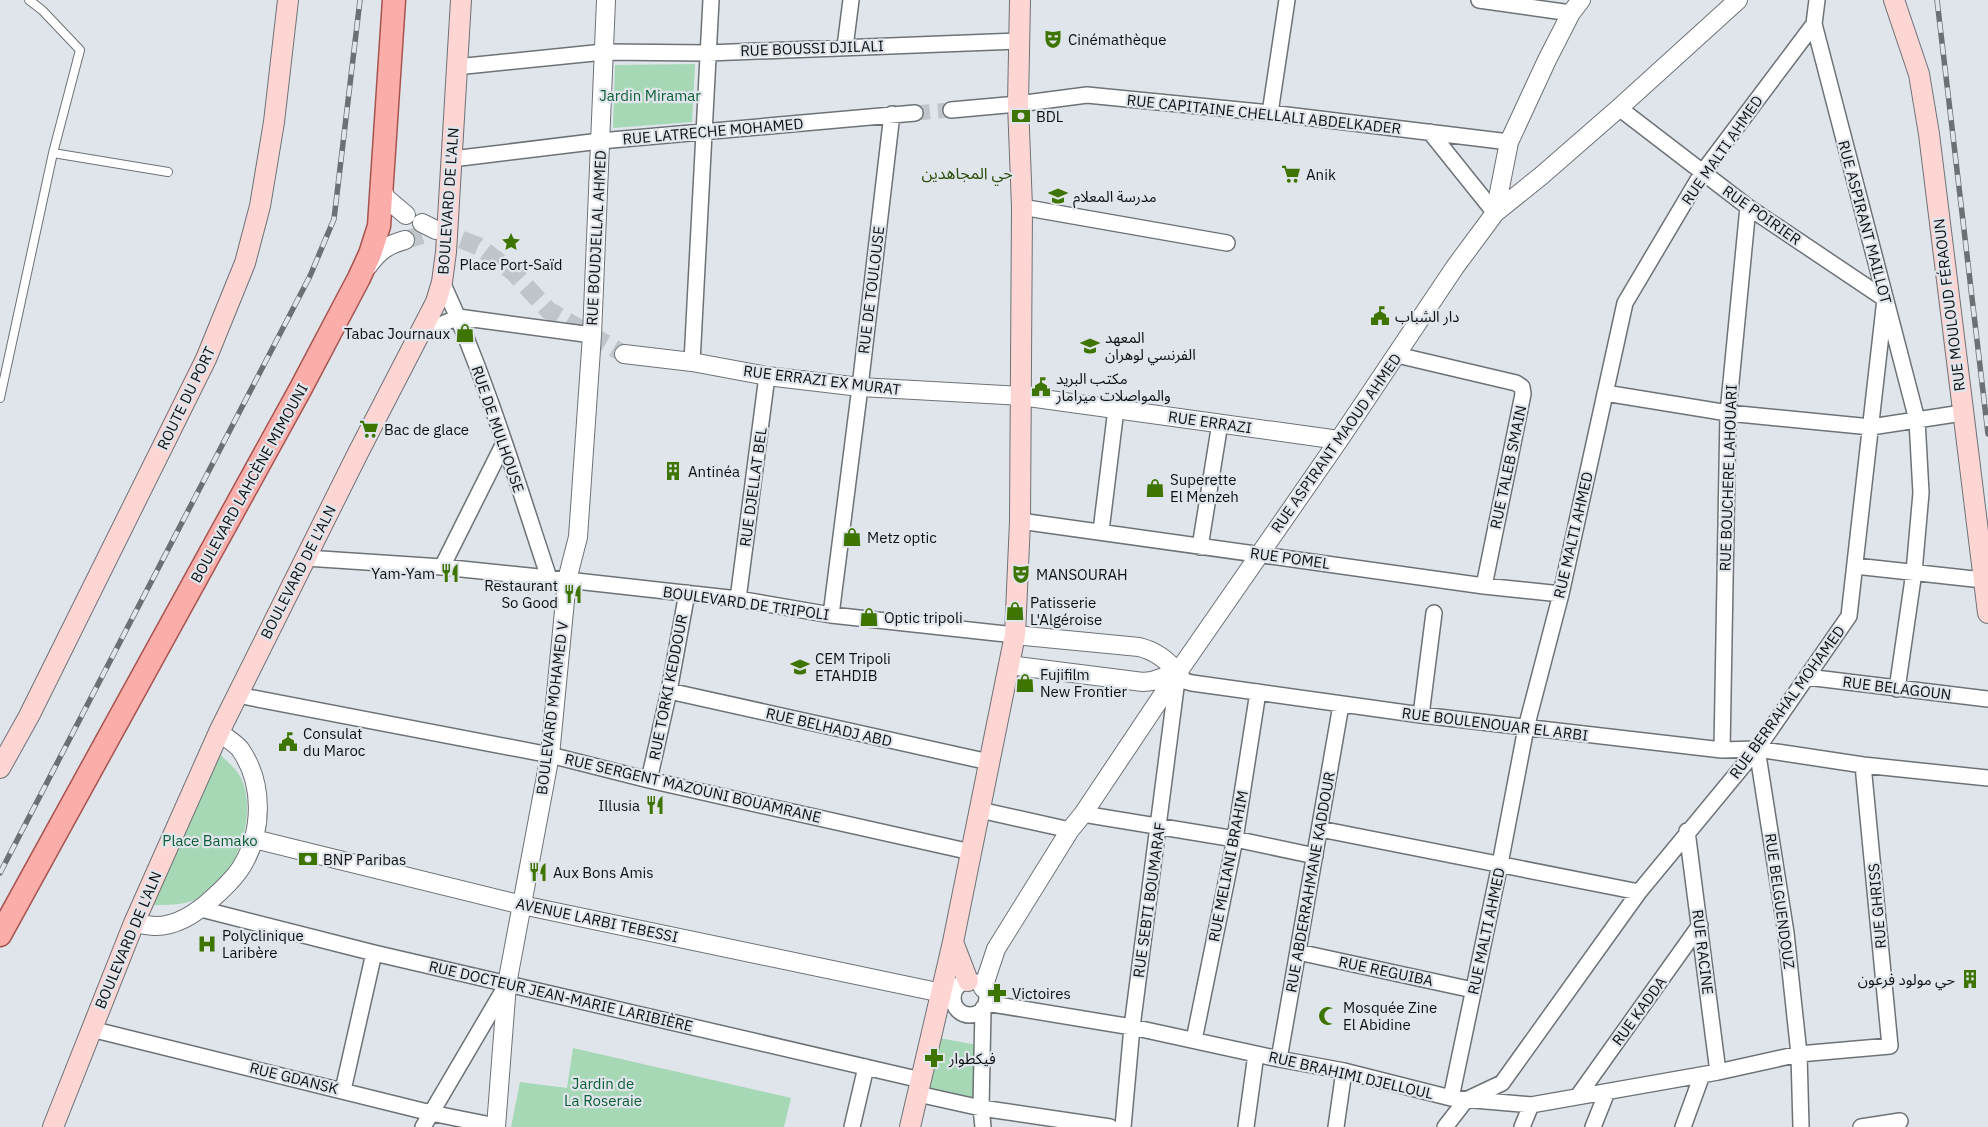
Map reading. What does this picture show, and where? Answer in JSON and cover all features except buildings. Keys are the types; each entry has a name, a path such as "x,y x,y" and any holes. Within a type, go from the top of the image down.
{"main road":[{"name":"ROUTE DU PORT","path":"0,768 29,716 202,368 245,263 260,206 274,122 288,0"},
{"name":"BOULEVARD LAHCÈNE MIMOUNI","path":"0,935 301,388 370,254 379,226 394,0"},
{"name":"BOULEVARD DE L'ALN","path":"53,1127 134,923 219,732 436,302 442,282 446,252 461,0"},
{"path":"910,1127 934,1029 948,999 952,942 1015,635 1020,521 1022,206 1018,104 1020,0"},
{"name":"RUE MOULOUD FÉRAOUN","path":"1894,0 1919,74 1931,154 1988,613"},
{"path":"952,942 980,995"}],"street":[{"name":"RUE BOUDJELLAL AHMED","path":"567,580 578,538 592,335 606,0"},
{"path":"692,362 711,0"},
{"path":"845,47 851,0"},
{"path":"1270,112 1287,0"},
{"path":"1479,0 1576,7 1547,60 1509,142 1494,213"},
{"path":"1494,213 1541,176 1619,108 1738,0"},
{"path":"1814,24 1817,0"},
{"name":"RUE MALTI AHMED","path":"1458,1099 1473,990 1526,728 1561,594 1625,303 1702,173 1814,24"},
{"name":"RUE ASPIRANT MAILLOT","path":"1814,24 1917,420 1921,493 1914,572 1897,689"},
{"name":"RUE BOUSSI DJILALI","path":"456,67 604,52 708,53 1020,41"},
{"name":"RUE CAPITAINE CHELLALI ABDELKADER","path":"1018,104 1087,96 1270,112 1509,142"},
{"path":"951,110 1018,104"},
{"name":"RUE POIRIER","path":"1619,108 1748,207 1885,299"},
{"name":"RUE LATRECHE MOHAMED","path":"452,159 600,141 915,113"},
{"name":"RUE DE TOULOUSE","path":"831,615 892,114"},
{"path":"1430,132 1494,213"},
{"path":"381,188 387,198 417,224"},
{"path":"1022,206 1227,243"},
{"name":"RUE BOUCHERE LAHOUARI","path":"1722,750 1728,413 1748,207"},
{"name":"RUE ASPIRANT MAOUD AHMED","path":"980,995 996,949 1070,830 1083,814 1178,672 1339,440 1455,267 1494,213"},
{"path":"359,278 374,257 388,245 405,240"},
{"name":"RUE DE MULHOUSE","path":"442,282 458,318 504,443 549,578"},
{"name":"RUE BERRAHAL MOHAMED","path":"1458,1099 1502,1083 1639,892 1757,749 1849,616 1885,299"},
{"path":"418,335 458,318 592,335"},
{"name":"RUE ERRAZI EX MURAT","path":"624,354 692,362 768,376 860,387 1020,396"},
{"name":"RUE TALEB SMAIN","path":"1397,355 1516,383 1522,387 1523,394 1484,586"},
{"name":"RUE DJELLAT BEL","path":"738,599 768,376"},
{"path":"1605,393 1728,413 1871,427 1962,413"},
{"name":"RUE ERRAZI","path":"1020,396 1339,440"},
{"path":"1101,531 1116,409"},
{"path":"1200,547 1220,423"},
{"path":"442,567 504,443"},
{"name":"RUE POMEL","path":"1020,521 1101,531 1200,547 1260,553 1484,586 1561,594"},
{"name":"BOULEVARD DE TRIPOLI","path":"306,558 442,567 549,578 738,599 831,615 1139,647 1148,649 1164,658 1178,672"},
{"path":"1855,566 1983,580"},
{"name":"BOULEVARD MOHAMED V","path":"496,1126 507,984 550,755 567,580"},
{"name":"RUE TORKI KEDDOUR","path":"649,780 669,691 687,593"},
{"path":"1421,715 1434,612"},
{"path":"1009,664 1143,682 1152,681 1178,672"},
{"name":"RUE BOULENOUAR EL ARBI","path":"1178,672 1185,681 1192,683 1421,715 1722,750 1757,749 1863,765 1988,778"},
{"name":"RUE SEBTI BOUMARAF","path":"1123,1127 1132,1027 1178,672"},
{"name":"RUE BELAGOUN","path":"1807,677 1988,699"},
{"name":"RUE BELHADJ ABD","path":"669,691 989,762"},
{"name":"RUE MELIANI BRAHIM","path":"1194,1040 1235,839 1258,692"},
{"name":"RUE SERGENT MAZOUNI BOUAMRANE","path":"237,695 550,755 649,780 971,852"},
{"name":"RUE ABDERRAHMANE KADDOUR","path":"1279,1059 1341,704"},
{"path":"134,923 158,926 180,920 201,909 226,885 242,866 254,839 258,806 254,776 239,748 219,732"},
{"name":"RUE BELGUENDOUZ","path":"1757,749 1786,933 1799,1054 1801,1127"},
{"name":"RUE GHRISS","path":"1863,765 1890,1046"},
{"path":"980,810 1070,830"},
{"path":"1083,814 1235,839 1315,856"},
{"path":"1320,829 1639,892"},
{"name":"RUE RACINE","path":"1687,832 1718,1072"},
{"name":"AVENUE LARBI TEBESSI","path":"254,839 522,905 948,999"},
{"name":"RUE DOCTEUR JEAN-MARIE LARIBIÈRE","path":"201,909 374,953 866,1067 981,1108 1110,1127"},
{"name":"RUE KADDA","path":"1578,1096 1700,925"},
{"name":"RUE REGUIBA","path":"1298,952 1473,990"},
{"path":"343,1090 374,953"},
{"path":"948,999 953,1000 955,990 963,982 980,995 981,1108 983,1127"},
{"path":"423,1127 507,984"},
{"name":"RUE BRAHIMI DJELLOUL","path":"948,999 958,1010 968,1015 974,1014 980,995 1279,1059 1344,1071 1458,1099 1531,1105 1718,1072 1799,1054 1890,1046"},
{"name":"RUE GDANSK","path":"91,1029 431,1113 496,1126"},
{"path":"1246,1127 1256,1054"},
{"path":"852,1127 866,1067"},
{"path":"1336,1127 1344,1071"},
{"path":"1682,1127 1702,1075"},
{"path":"1593,1127 1607,1092"},
{"path":"1445,1127 1458,1099"},
{"path":"1522,1127 1531,1105"},
{"path":"1861,1127 1900,1121"}],"lane":[{"path":"0,398 53,153 80,50 42,10 29,0"},
{"path":"53,153 168,172"}],"green space":[{"name":"Jardin Miramar","path":"695,64 692,122 613,128 615,65"},
{"name":"Place Bamako","path":"217,751 238,773 245,791 247,809 245,827 233,863 223,878 211,890 197,899 179,904 148,905"},
{"path":"939,1038 977,1045 974,1099 927,1091"},
{"name":"Jardin de La Roseraie","path":"573,1048 791,1098 784,1127 511,1127 520,1082 567,1088"}],"tunnel":[{"path":"915,113 951,110"},
{"path":"436,230 478,246 513,272 548,310 624,354"},
{"path":"405,240 422,235"}],"railway":[{"path":"0,873 310,276 334,219 360,0"},
{"path":"1937,0 1988,434"}],"place":[{"name":"Cinémathèque","path":"1053,39"},
{"name":"BDL","path":"1021,116"},
{"name":"Anik","path":"1291,174"},
{"name":"مدرسة المعلام","path":"1058,196"},
{"name":"Place Port-Saïd","path":"511,242"},
{"name":"دار الشباب","path":"1380,316"},
{"name":"Tabac Journaux","path":"465,333"},
{"name":"المعهد الفرنسي لوهران","path":"1090,346"},
{"name":"مكتب البريد والمواصلات ميرامار","path":"1041,387"},
{"name":"Bac de glace","path":"369,429"},
{"name":"Antinéa","path":"673,471"},
{"name":"Superette El Menzeh","path":"1155,488"},
{"name":"Metz optic","path":"852,537"},
{"name":"Yam-Yam","path":"450,573"},
{"name":"MANSOURAH","path":"1021,574"},
{"name":"Restaurant So Good","path":"573,594"},
{"name":"Patisserie L'Algéroise","path":"1015,611"},
{"name":"Optic tripoli","path":"869,617"},
{"name":"CEM Tripoli ETAHDIB","path":"800,667"},
{"name":"Fujifilm New Frontier","path":"1025,683"},
{"name":"Consulat du Maroc","path":"288,742"},
{"name":"Illusia","path":"655,805"},
{"name":"BNP Paribas","path":"308,859"},
{"name":"Aux Bons Amis","path":"538,872"},
{"name":"Polyclinique Laribère","path":"207,944"},
{"name":"حي مولود فرعون","path":"1970,979"},
{"name":"Victoires","path":"997,993"},
{"name":"Mosquée Zine El Abidine","path":"1328,1016"},
{"name":"فيكطوار","path":"934,1058"}],"district":[{"name":"حي المجاهدين","path":"967,173"}]}
